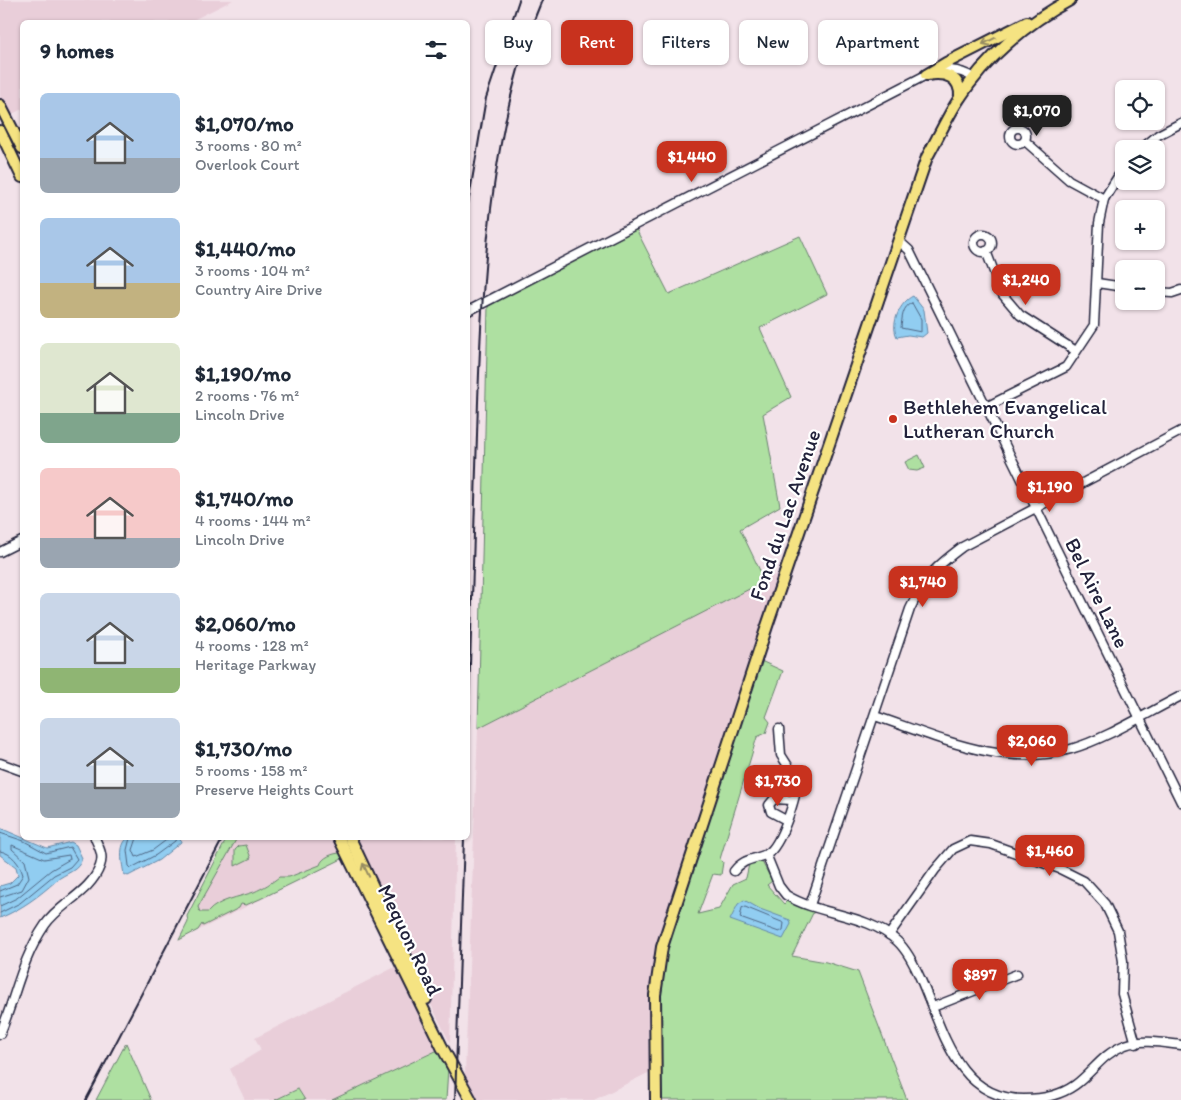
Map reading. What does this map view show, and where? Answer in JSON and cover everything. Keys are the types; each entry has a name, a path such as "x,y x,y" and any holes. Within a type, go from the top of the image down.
{"main road":[{"name":"Fond du Lac Avenue","path":"656,1100 655,995 662,947 767,626 928,157 960,97 974,78 1016,37 1048,11 1070,0"},
{"path":"926,75 1048,11"},
{"path":"926,75 946,74 951,76 958,86 960,97"},
{"path":"0,105 20,144"},
{"path":"0,131 20,173"},
{"name":"Mequon Road","path":"340,840 442,1047 450,1058"},
{"name":"Mequon Road","path":"351,840 471,1100"}],"street":[{"path":"470,310 926,75 950,69 961,71 974,78"},
{"path":"1152,140 1181,123"},
{"path":"1025,141 1069,180 1104,199"},
{"path":"986,407 1066,368 1094,324 1097,283 1096,248 1104,199 1115,181"},
{"name":"Bel Aire Lane","path":"899,241 909,250 1181,802"},
{"path":"986,251 1003,296 1020,315 1076,351"},
{"path":"1097,283 1115,286"},
{"path":"1165,293 1172,293 1181,290"},
{"path":"810,905 910,609 922,584 938,565 962,547 1181,431"},
{"path":"0,552 20,542"},
{"path":"875,716 976,750 1010,757 1041,756 1072,749 1181,696"},
{"path":"734,871 742,862 766,854 776,847 786,820 797,780 782,754 779,729"},
{"path":"0,763 20,770"},
{"path":"786,820 771,812 769,805 774,799 792,800"},
{"path":"0,1034 11,1008 15,986 28,956 46,924 94,878 100,865 102,854 96,840"},
{"path":"889,935 935,870 953,849 970,841 991,844 1060,869 1084,882 1105,904 1118,931 1123,961 1122,994 1136,1044"},
{"path":"766,854 782,891 792,898 858,920 889,935 898,942 913,962 953,1058 992,1097 1023,1099 1048,1097 1075,1085 1102,1058 1126,1045 1152,1041 1181,1045"},
{"path":"933,1007 1018,974"}],"shaded area":[{"path":"0,0 233,0 193,20 20,20 20,110 3,119 0,112"},
{"path":"781,572 659,939 649,991 648,1035 650,1072 594,1100 478,1100 465,1074 478,728"},
{"path":"230,840 336,840 344,858 179,940"},
{"path":"350,840 456,840 450,1043"},
{"path":"397,966 438,1050 332,1100 305,1100 298,1089 275,1100 245,1100 230,1069 261,1050 255,1038"}],"green space":[{"path":"636,229 669,294 800,236 827,294 760,328 791,397 763,414 780,506 740,529 765,581 478,728 488,306"},
{"path":"919,455 925,468 917,471 909,470 905,462"},
{"path":"761,661 783,671 766,717 770,722 766,733 757,737 720,859 723,862 721,875 713,874 698,914 719,909 733,884 746,878 749,864 761,860 772,881 767,885 784,904 788,900 814,911 792,956 826,962 858,972 907,1100 662,1100 659,1011 669,934"},
{"path":"226,840 236,840 198,907 200,912 208,912 223,902 254,892 279,877 289,877 320,865 323,860 332,855 341,853 344,858 260,899 246,905 241,904 239,908 203,926 202,924 198,930 179,940 188,922 187,916"},
{"path":"246,845 251,858 235,866 235,850 239,846"},
{"path":"126,1043 151,1100 96,1100"},
{"path":"438,1050 448,1068 446,1100 332,1100"},
{"path":"298,1089 305,1100 275,1100"}],"water":[{"path":"913,296 924,310 927,333 922,337 908,335 897,337 895,326 900,308"},
{"path":"0,828 20,837 20,840 28,840 47,848 71,842 76,845 82,858 75,869 60,878 30,902 0,918 0,886 10,883 18,875 16,867 0,855"},
{"path":"180,840 181,842 159,860 128,876 124,874 122,865 122,850 125,841"},
{"path":"744,900 760,909 790,920 791,924 783,939 730,920 738,904"}],"railway":[{"path":"470,192 486,98 519,0"},
{"path":"470,667 481,326 490,214 498,158 509,103 524,51 542,0"},
{"path":"86,1100 222,840"},
{"path":"455,1100 464,840"}],"place":[{"name":"Bethlehem Evangelical Lutheran Church","path":"893,419"}]}
